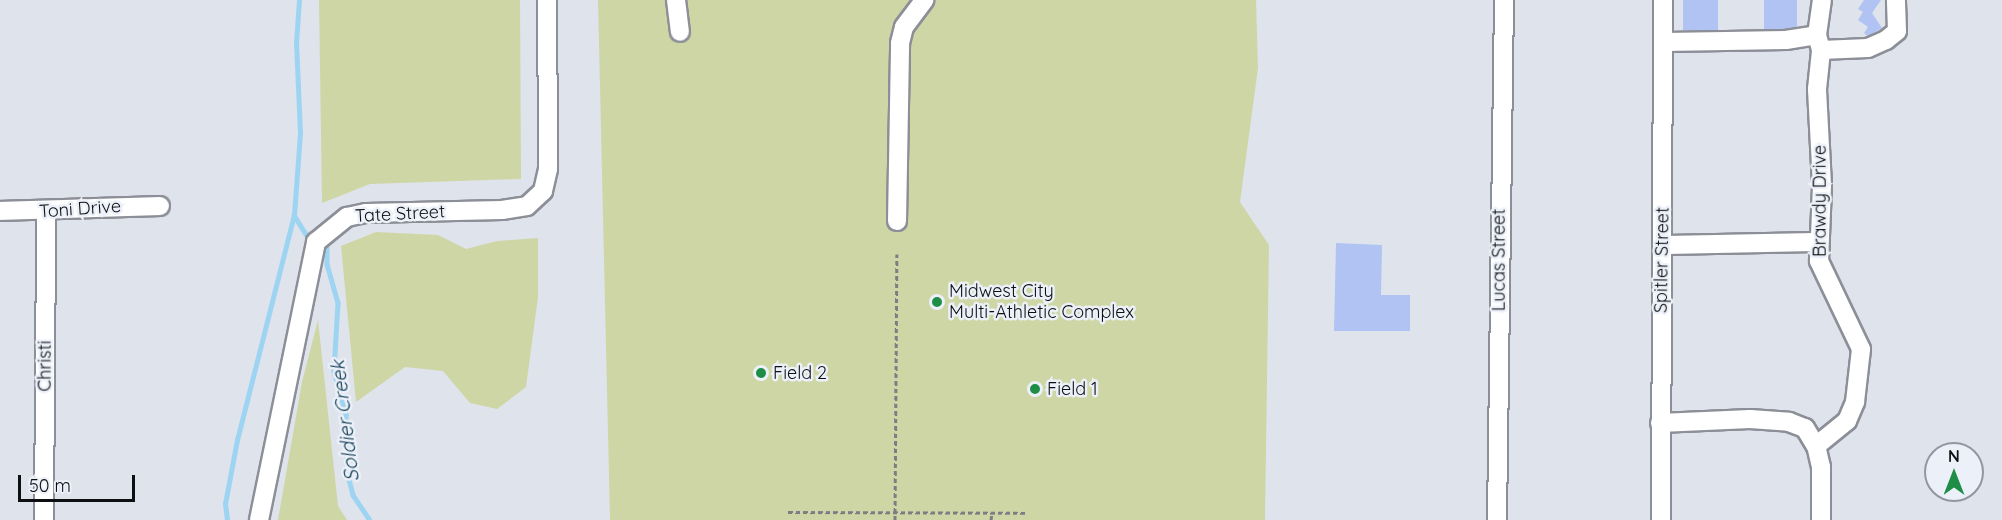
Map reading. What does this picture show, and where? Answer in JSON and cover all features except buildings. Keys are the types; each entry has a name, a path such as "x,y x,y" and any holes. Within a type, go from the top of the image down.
{"street":[{"name":"Tate Street","path":"259,520 316,242 347,217 366,213 502,210 527,206 543,191 548,169 547,0"},
{"path":"676,0 680,32"},
{"path":"897,221 900,43 904,27 924,0"},
{"name":"Lucas Street","path":"1497,520 1504,0"},
{"name":"Spitler Street","path":"1660,520 1665,42 1663,0"},
{"name":"Brawdy Drive","path":"1816,446 1847,421 1861,371 1861,349 1843,308 1825,280 1818,242 1822,185 1817,89 1822,0"},
{"path":"1665,42 1786,40 1868,48 1886,40 1897,31 1896,0"},
{"name":"Toni Drive","path":"0,211 46,213 102,206 160,206"},
{"name":"Christi","path":"44,520 46,213"},
{"path":"1663,245 1818,242"},
{"path":"1660,423 1750,419 1789,422 1805,428 1816,446 1821,467 1821,520"}],"path":[{"path":"895,520 897,254"},
{"path":"788,512 1025,513"},
{"path":"992,513 992,520"}],"green space":[{"path":"319,0 520,0 521,179 370,184 322,203"},
{"name":"Midwest City Multi-Athletic Complex","path":"598,0 1256,0 1258,68 1240,202 1269,245 1265,520 610,520"},
{"path":"376,232 438,235 466,249 497,241 538,238 538,297 526,387 497,409 470,403 443,371 405,367 356,402 341,246"},
{"path":"318,320 338,506 347,520 278,520 302,382"}],"waterway":[{"path":"227,520 225,504 237,440 294,215 300,133 296,43 299,0"},
{"name":"Soldier Creek","path":"294,215 309,239"},
{"name":"Soldier Creek","path":"327,247 327,264 338,303 334,371 346,414 347,472 353,495 370,520"}],"place":[{"name":"Midwest City Multi-Athletic Complex","path":"937,302"},
{"name":"Field 2","path":"761,373"},
{"name":"Field 1","path":"1035,389"}]}
